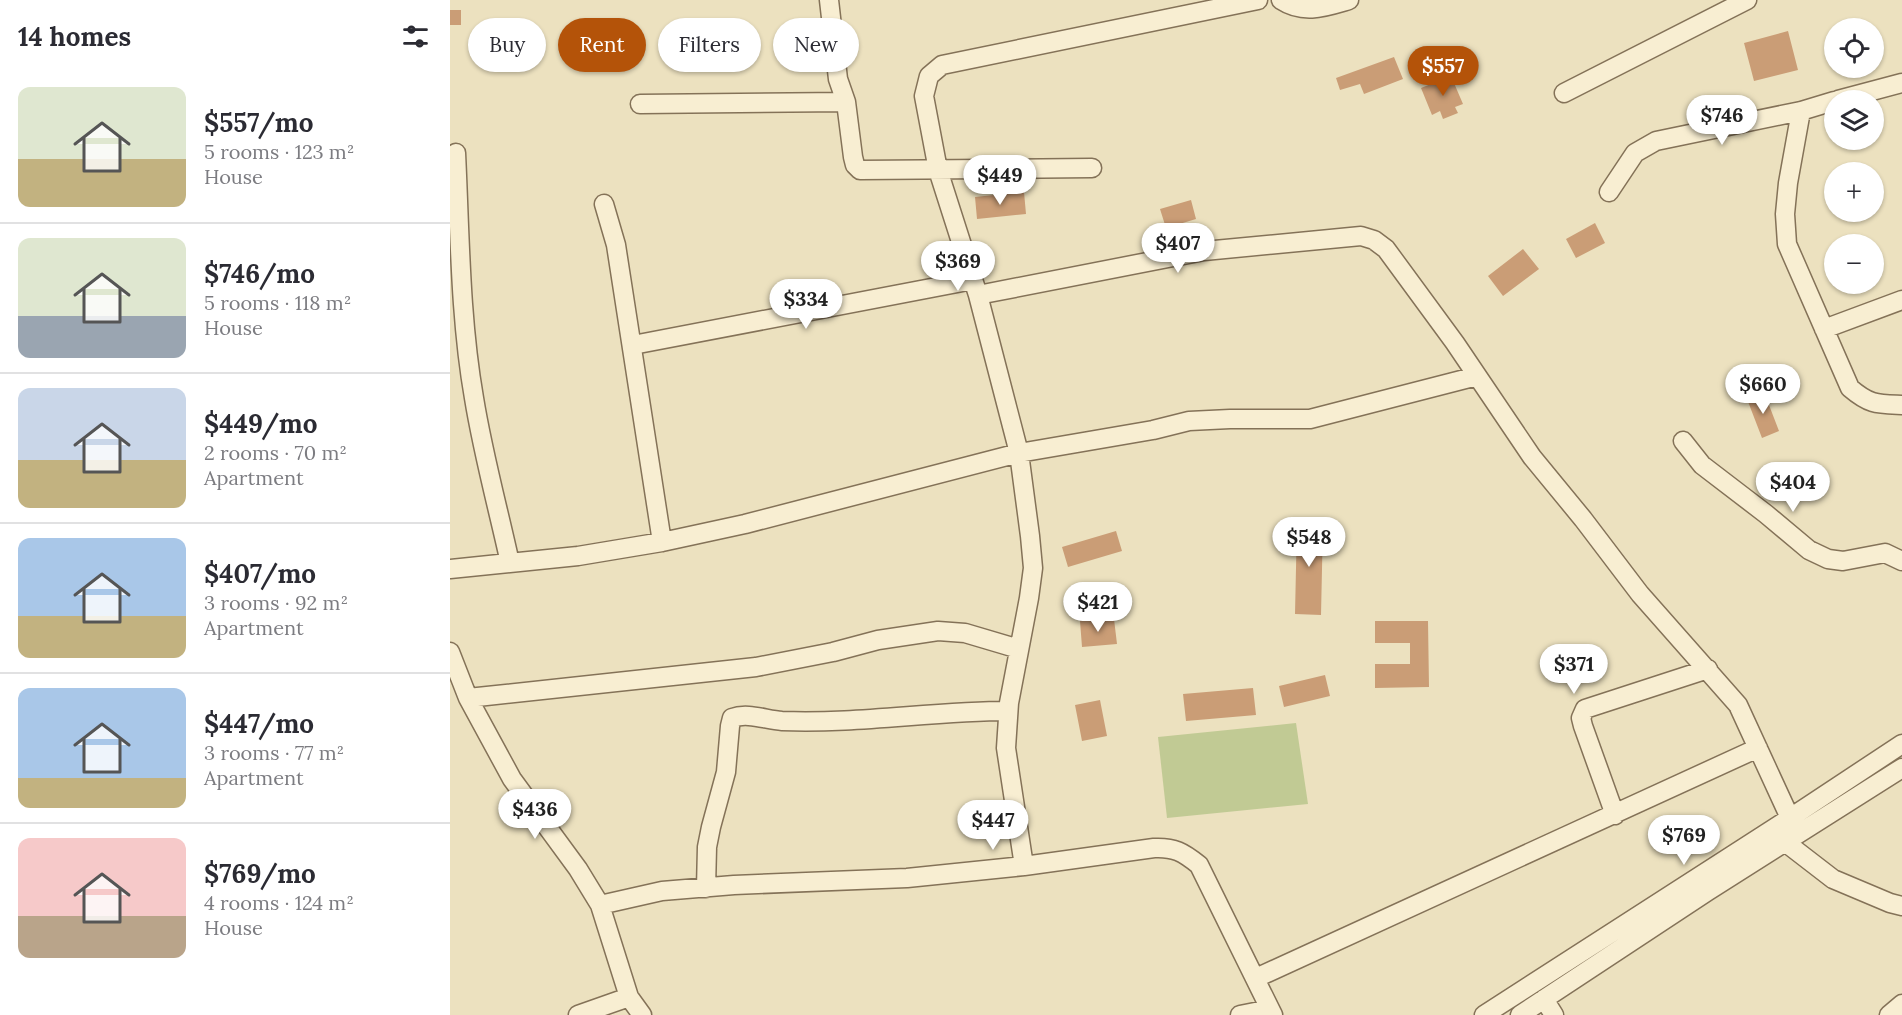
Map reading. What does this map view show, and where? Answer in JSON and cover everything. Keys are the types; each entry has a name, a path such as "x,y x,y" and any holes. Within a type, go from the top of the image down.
{"street":[{"path":"829,0 838,79 846,102 853,158 860,170 1092,168"},
{"path":"1024,866 1006,748 1008,711 1033,568 1020,453 976,287 938,170 924,96 929,76 942,65 1258,0"},
{"path":"1281,0 1293,8 1314,9 1349,0"},
{"path":"1564,93 1747,0"},
{"path":"1876,90 1902,83"},
{"path":"640,104 846,102"},
{"path":"1609,192 1635,153 1656,141 1824,104"},
{"path":"1801,111 1788,183 1785,214 1787,244 1850,388 1862,398 1876,404 1902,405"},
{"path":"456,153 465,334 471,381 510,563"},
{"path":"604,204 616,245 662,542"},
{"path":"633,345 1204,251 1362,236 1374,240 1386,249 1533,458 1640,594 1738,705 1758,748 1787,830 1833,879 1902,906"},
{"path":"1824,329 1902,300"},
{"path":"450,569 578,556 662,542 745,524 1020,453 1153,430 1189,421 1310,419 1477,376"},
{"path":"1683,441 1702,465 1809,550 1827,559 1843,561 1885,553 1902,561"},
{"path":"468,698 756,667 833,652 878,640 938,630 965,633 1020,650"},
{"path":"450,652 468,698 512,779 572,861 600,905 629,997 642,1015"},
{"path":"1615,815 1583,726 1581,718 1585,709 1708,669"},
{"path":"706,888 707,847 726,772 732,718 740,715 780,721 852,721 1008,711"},
{"path":"1484,1015 1704,884 1787,830 1902,744"},
{"path":"1256,978 1758,748"},
{"path":"1787,830 1902,768"},
{"path":"600,905 662,891 908,878 1171,847 1189,856 1199,865 1272,1012 1240,1015"},
{"path":"1520,1015 1704,884"},
{"path":"578,1015 629,997"},
{"path":"1544,999 1554,1015"},
{"path":"1889,1015 1902,1004"}],"green space":[{"path":"1296,723 1308,804 1167,818 1158,737"}],"building":[{"path":"450,10 461,10 461,25 450,25"},
{"path":"1788,31 1798,70 1754,81 1744,43"},
{"path":"1394,57 1403,79 1364,94 1360,84 1340,90 1336,78"},
{"path":"1451,76 1463,104 1455,107 1458,113 1443,119 1440,111 1432,115 1421,88"},
{"path":"1734,100 1737,113 1719,117 1716,105"},
{"path":"1024,192 1026,214 977,219 975,197"},
{"path":"1191,200 1196,219 1166,228 1160,209"},
{"path":"1595,223 1605,243 1576,258 1566,239"},
{"path":"1523,249 1539,269 1503,296 1488,276"},
{"path":"1764,392 1779,431 1762,438 1747,399"},
{"path":"1297,522 1323,523 1321,615 1295,614"},
{"path":"1116,531 1122,551 1068,567 1062,547"},
{"path":"1114,619 1117,644 1082,647 1080,621"},
{"path":"1375,621 1428,621 1429,687 1375,688 1375,664 1410,664 1410,643 1375,643"},
{"path":"1325,675 1330,696 1284,707 1279,686"},
{"path":"1253,688 1256,715 1186,721 1183,694"},
{"path":"1100,700 1107,736 1082,741 1075,705"}]}
